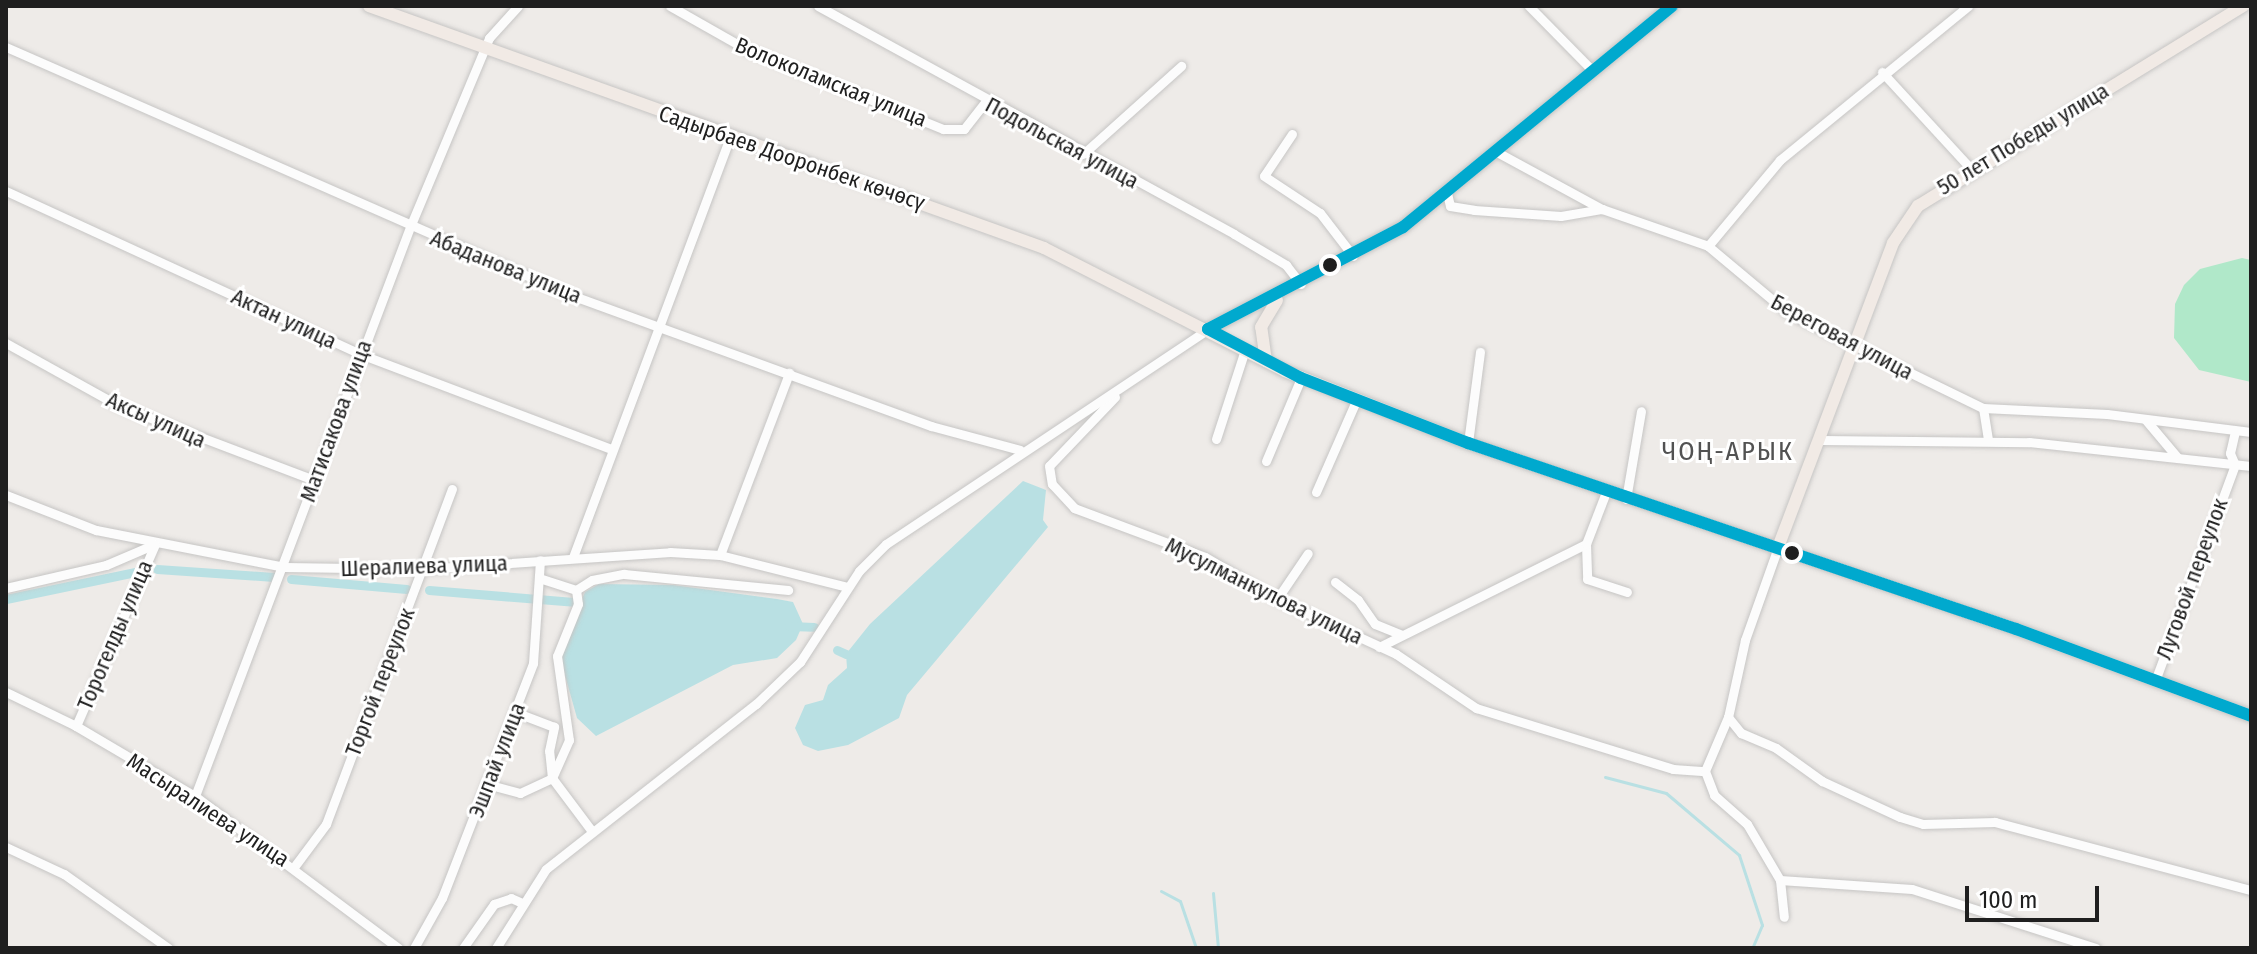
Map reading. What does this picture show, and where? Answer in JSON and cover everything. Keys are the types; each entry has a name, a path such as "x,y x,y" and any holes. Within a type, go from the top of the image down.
{"main road":[{"name":"Садырбаев Дооронбек көчөсү","path":"369,6 730,138 1044,248 1266,361 1356,401 1606,492 2251,716"},
{"path":"1208,329 1353,256 1447,193 1672,6"},
{"name":"50 лет Победы улица","path":"1777,550 1821,440 1853,348 1906,221 1936,191 2243,6"},
{"path":"1266,361 1261,327 1282,294"}],"street":[{"name":"Матисакова улица","path":"195,796 410,227 484,49 518,6"},
{"name":"Волоколамская улица","path":"670,6 746,49 943,129 964,129 985,102"},
{"name":"Подольская улица","path":"818,6 985,102 1286,265 1301,284"},
{"path":"1529,6 1592,70"},
{"path":"1708,246 1780,160 1882,72 1968,6"},
{"name":"Абаданова улица","path":"6,47 410,227 571,295 931,426 1020,450"},
{"path":"1083,154 1181,66"},
{"path":"1882,72 1972,170"},
{"path":"1292,134 1264,176 1320,213 1353,256"},
{"path":"573,557 657,324 730,138"},
{"name":"Береговая улица","path":"1495,151 1602,209 1708,246 1734,264 1763,296 1788,313 1840,334 1853,348 1983,408 2145,419 2251,432"},
{"name":"Актан улица","path":"6,191 360,354 612,449"},
{"path":"1447,193 1450,206 1474,210 1561,216 1602,209"},
{"path":"496,948 520,902 546,869 786,677 821,634 847,587 886,544 1020,450 1123,388 1208,329"},
{"name":"Аксы улица","path":"6,343 119,406 314,480"},
{"path":"1216,439 1245,350"},
{"path":"1468,443 1480,352"},
{"path":"720,555 789,373"},
{"path":"1266,461 1301,378"},
{"name":"Мусулманкулова улица","path":"1123,388 1053,456 1049,475 1057,492 1088,516 1205,557 1277,599 1379,647 1476,708 1673,769 1705,771"},
{"path":"1316,492 1356,401"},
{"path":"1983,408 1988,440"},
{"path":"1626,499 1641,411"},
{"path":"2145,419 2177,457"},
{"name":"Луговой переулок","path":"2155,681 2235,465 2230,453 2235,431"},
{"path":"1821,440 1988,440 2251,466"},
{"name":"Торгой переулок","path":"294,867 326,824 452,489"},
{"path":"1606,492 1586,544 1587,579 1627,592"},
{"name":"Шералиева улица","path":"6,495 96,530 284,567 423,569 573,557 720,555 847,587"},
{"path":"6,588 106,565 155,544"},
{"name":"Торогелды улица","path":"76,726 155,544"},
{"name":"Мусулманкулова улица","path":"1379,647 1586,544"},
{"path":"1777,550 1745,640 1728,717 1705,771 1714,795 1747,824 1780,880 1784,917"},
{"path":"1277,599 1308,553"},
{"name":"Эшпай улица","path":"414,948 442,898 533,663 540,560"},
{"path":"539,578 576,590 592,580 624,574 788,590"},
{"path":"1335,582 1358,600 1375,624 1402,635"},
{"path":"491,777 494,786 520,793 552,778 569,740 557,656 578,604 576,590"},
{"name":"Масыралиева улица","path":"6,692 76,726 195,796 294,867 398,948"},
{"path":"515,712 554,727 549,751 552,778 591,830"},
{"path":"1728,717 1741,733 1776,748 1822,781 1900,817 1923,824 1995,822 2251,890"},
{"path":"6,847 64,874 168,948"},
{"path":"1780,880 1912,889 2096,948"},
{"path":"463,948 494,904 511,898 520,902"}],"green space":[{"path":"2242,258 2251,260 2251,382 2199,370 2174,338 2175,304 2184,285 2200,269"}],"water":[{"path":"1023,481 1046,490 1043,520 1048,527 907,695 899,718 848,745 818,751 803,745 795,728 805,705 823,700 828,685 847,668 846,654 870,624"},
{"path":"599,584 673,585 793,602 803,624 796,640 777,658 733,665 596,736 577,718 561,661 563,644 585,592"}],"waterway":[{"path":"157,569 274,577"},
{"path":"6,599 135,572"},
{"path":"291,579 407,589"},
{"path":"429,590 574,602"},
{"path":"789,626 814,627"},
{"path":"837,650 846,654"},
{"path":"1605,777 1666,793 1739,855 1762,925 1752,948"},
{"path":"1161,891 1180,901 1196,948"},
{"path":"1213,893 1218,948"}],"transit line":[{"path":"1208,329 1403,227 1672,6"},
{"path":"1208,329 1301,378 1468,443 2016,629 2251,716"}],"district":[{"name":"ЧОҢ-АРЫК","path":"1728,452"}]}
